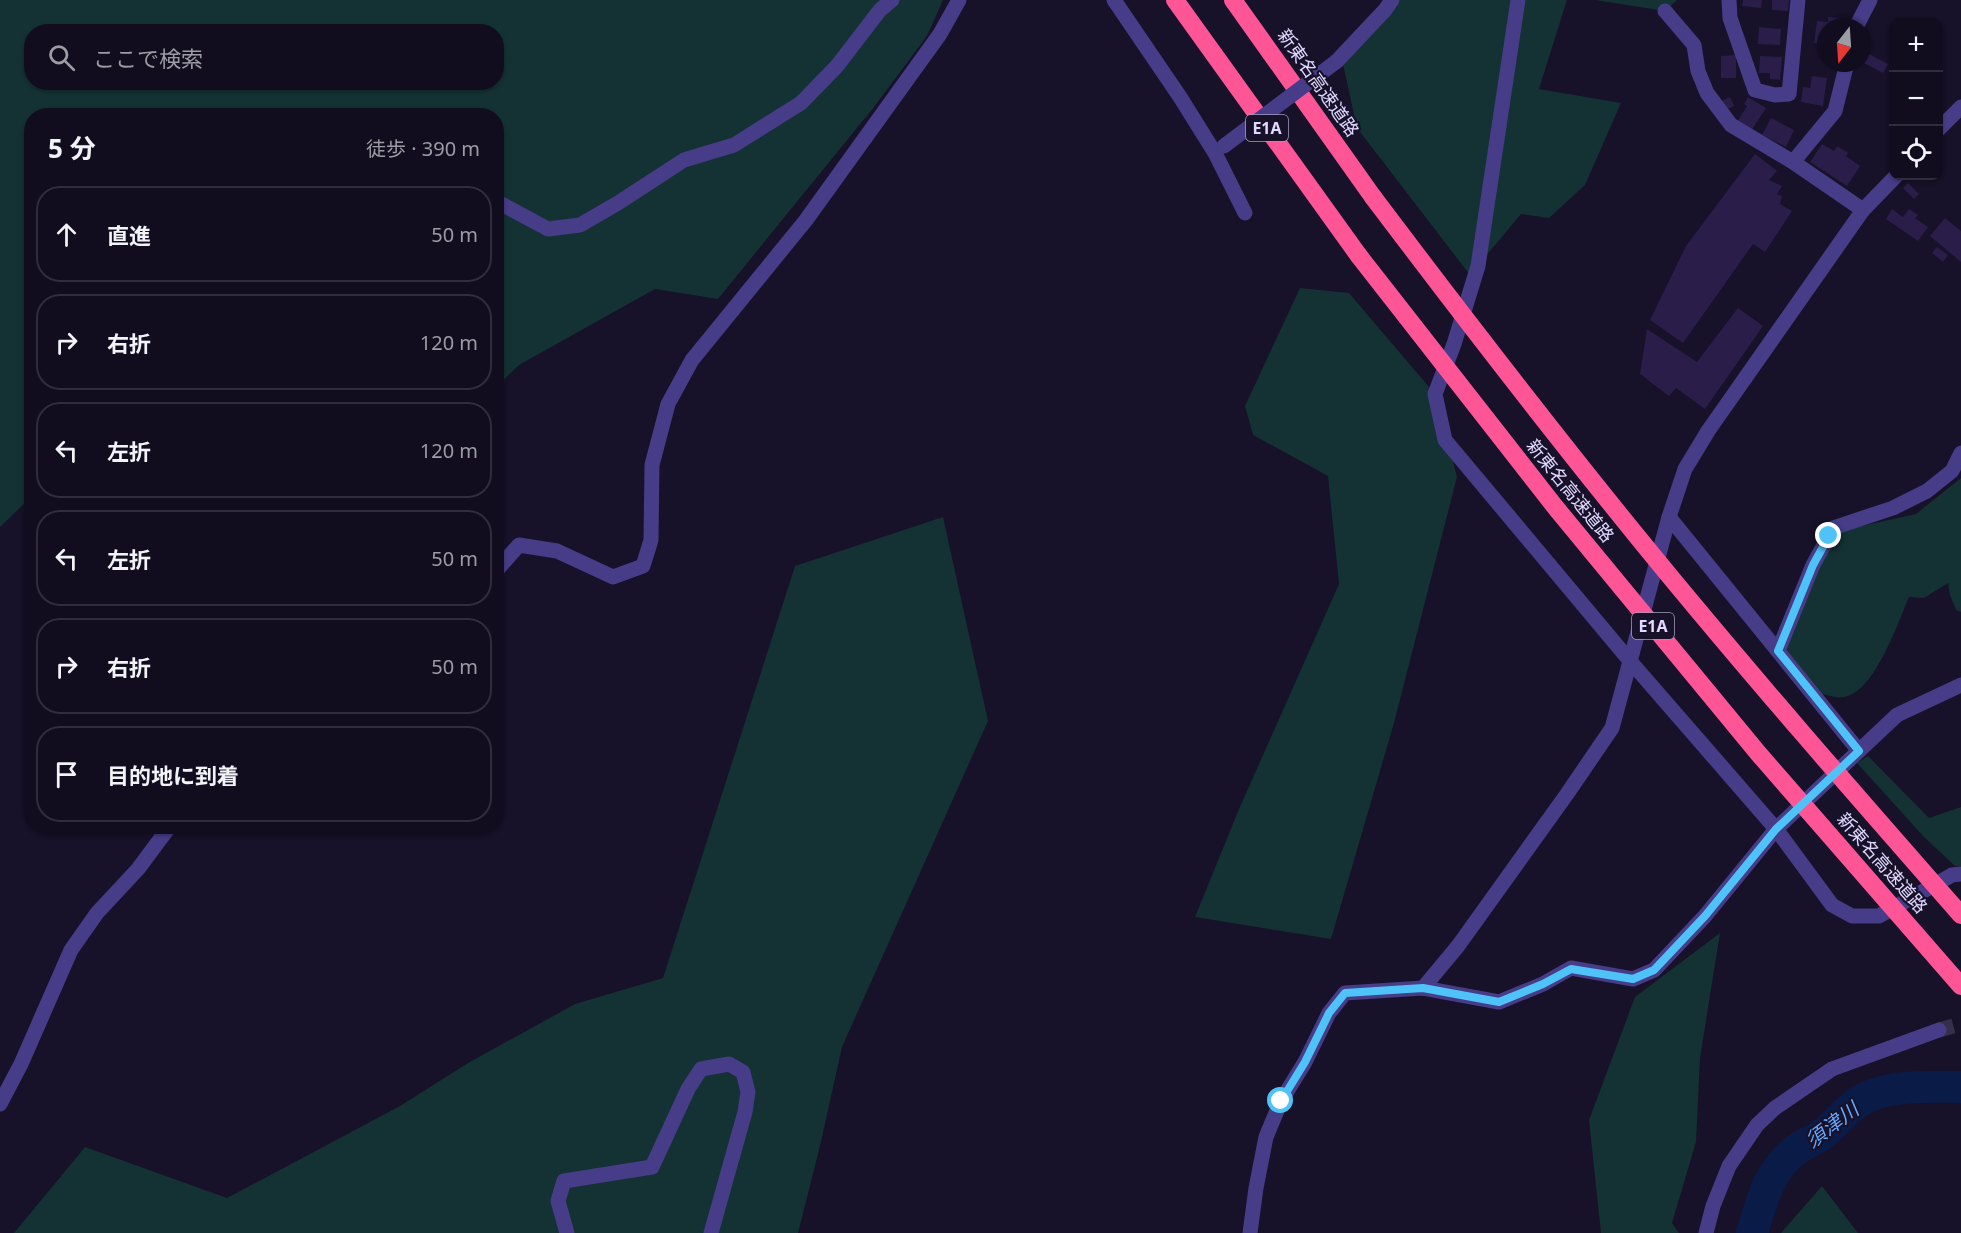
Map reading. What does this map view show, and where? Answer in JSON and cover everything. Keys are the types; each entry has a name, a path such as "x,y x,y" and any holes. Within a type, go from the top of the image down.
{"highway":[{"name":"新東名高速道路","path":"1175,0 1359,256 1563,517 1758,753 1961,986"},
{"name":"新東名高速道路","path":"1233,0 1373,197 1491,353 1645,546 1797,728 1961,915"}],"street":[{"path":"504,205 548,229 580,225 684,160 734,145 801,103 837,66 880,10 892,0"},
{"path":"504,562 519,545 557,551 613,577 643,566 651,540 652,465 668,404 692,360 806,220 940,34 959,0"},
{"path":"1114,0 1180,97 1220,150 1245,213"},
{"path":"1220,150 1337,61 1392,0"},
{"path":"1518,0 1478,266 1454,344 1435,394 1445,440 1630,661 1776,829 1832,905 1852,916 1880,916 1952,875 1961,874"},
{"path":"1729,0 1730,18 1755,90 1775,95 1789,94 1798,0"},
{"path":"1861,18 1870,0"},
{"path":"1665,11 1694,45 1698,71 1707,93 1731,125 1793,162 1863,210"},
{"path":"1793,162 1835,111 1845,72"},
{"path":"1942,126 1961,107"},
{"path":"1423,988 1458,946 1612,728 1669,517 1685,470 1708,431 1863,210 1892,180"},
{"path":"1778,651 1813,565 1829,536 1830,529 1893,508 1927,491 1952,471 1961,453"},
{"path":"1669,517 1859,751"},
{"path":"1250,1233 1266,1137 1281,1101 1305,1062 1329,1013 1345,993 1423,988 1499,1002 1543,984 1571,969 1633,979 1654,970 1705,916 1776,829 1897,715 1961,685"},
{"path":"0,1104 21,1064 71,950 97,914 138,869 164,834"},
{"path":"1706,1233 1713,1206 1729,1166 1757,1125 1774,1108 1832,1069 1939,1030"},
{"path":"567,1233 558,1201 564,1181 652,1167 688,1089 701,1069 729,1064 743,1072 748,1092 745,1112 711,1233"}],"green space":[{"path":"0,0 943,0 927,36 874,107 718,299 655,289 519,365 504,379 504,108 24,108 24,504 0,527"},
{"path":"1384,0 1567,0 1539,89 1621,103 1585,185 1549,218 1521,214 1470,275 1357,128 1343,64"},
{"path":"1595,0 1677,0 1665,11"},
{"path":"1300,288 1349,293 1435,394 1457,477 1394,723 1331,939 1195,917 1239,809 1339,584 1328,476 1253,435 1245,406"},
{"path":"1961,478 1961,612 1956,610 1948,583 1924,598 1909,597 1884,655 1865,683 1855,693 1844,697 1816,692 1781,649 1827,539 1848,529 1916,514"},
{"path":"943,517 988,721 842,1047 798,1233 14,1233 85,1147 227,1198 400,1106 468,1063 575,1004 663,978 795,566"},
{"path":"1868,756 1929,818 1961,807 1961,866 1955,866 1923,836 1857,763"},
{"path":"1720,933 1700,1058 1696,1142 1672,1223 1679,1233 1601,1233 1589,1120 1635,997"},
{"path":"1822,1186 1858,1233 1781,1233"}],"building":[{"path":"1743,0 1762,0 1761,8 1742,6"},
{"path":"1772,0 1789,0 1788,11 1772,10"},
{"path":"1817,21 1817,43 1814,43"},
{"path":"1759,27 1781,29 1780,45 1758,44"},
{"path":"1736,55 1736,78 1721,78 1721,56"},
{"path":"1871,55 1888,64 1883,73 1871,67"},
{"path":"1760,56 1782,57 1780,80 1770,79 1770,73 1759,73"},
{"path":"1812,76 1827,78 1823,106 1801,102 1803,87 1810,88"},
{"path":"1730,97 1734,106 1726,110 1722,101"},
{"path":"1748,97 1766,108 1751,131 1737,122 1747,106 1744,104"},
{"path":"1771,118 1794,130 1786,147 1762,135"},
{"path":"1822,144 1834,151 1837,146 1848,153 1846,156 1860,166 1847,186 1810,162"},
{"path":"1755,154 1777,171 1769,180 1782,186 1777,194 1782,196 1780,204 1792,211 1765,252 1753,244 1683,343 1650,320 1686,246"},
{"path":"1908,183 1919,194 1914,199 1903,188"},
{"path":"1892,209 1903,217 1909,209 1918,215 1915,218 1928,227 1918,241 1886,219"},
{"path":"1945,218 1961,231 1961,262 1930,236"},
{"path":"1937,247 1948,255 1943,262 1932,253"},
{"path":"1738,308 1763,326 1705,409 1676,388 1669,396 1640,374 1647,329 1697,362"}],"waterway":[{"name":"須津川","path":"1752,1233 1767,1187 1786,1158 1825,1132 1854,1105 1878,1093 1892,1090 1961,1087"}],"tunnel":[{"path":"1939,1030 1961,1024"}],"route":[{"path":"1281,1101 1305,1062 1329,1013 1345,993 1423,988 1499,1002 1543,984 1571,969 1633,979 1654,970 1705,916 1776,829 1859,751 1778,651 1813,565 1829,536"}]}
